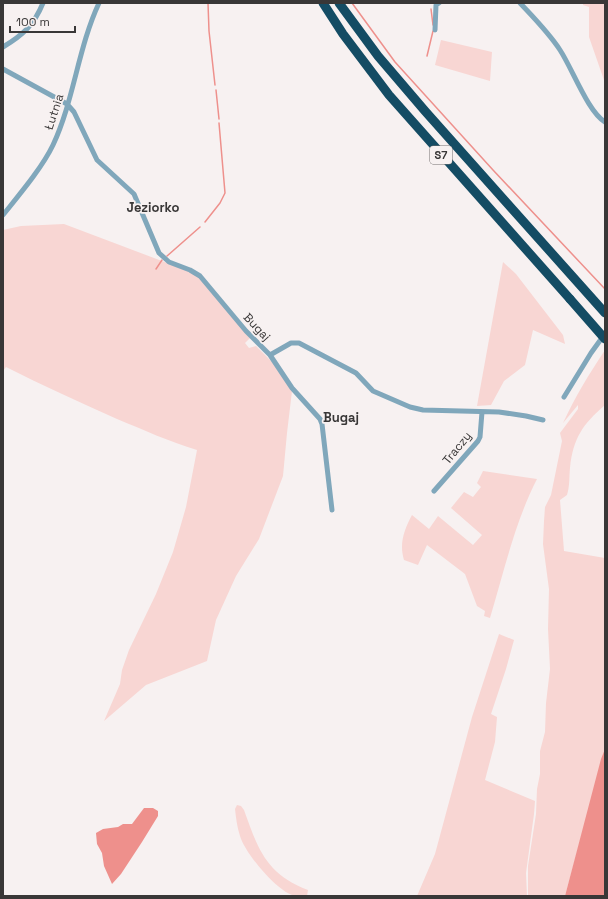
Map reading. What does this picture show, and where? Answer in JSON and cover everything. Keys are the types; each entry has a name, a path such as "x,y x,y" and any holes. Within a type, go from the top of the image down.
{"highway":[{"name":"S7","path":"323,3 343,34 389,95 605,339"},
{"name":"S7","path":"339,3 382,62 605,313"}],"street":[{"path":"3,47 30,27 37,17 43,3"},
{"name":"Łutnia","path":"3,215 53,146 67,104 89,24 99,3"},
{"path":"435,30 436,5 439,3"},
{"path":"520,3 560,50 595,113 605,122"},
{"path":"3,69 67,104"},
{"name":"Bugaj","path":"67,104 75,114 97,160 134,194 159,253 169,262 190,270 200,276 246,331 270,355 291,343 299,343 356,373 373,391 410,407 423,410 493,411 543,420"},
{"path":"564,397 591,353 605,334"},
{"path":"270,355 292,388 320,419 322,424 332,510"},
{"name":"Traczy","path":"434,491 478,441 480,437 482,412"}],"shaded area":[{"path":"583,3 605,3 605,83 589,37 589,7 583,5"},
{"path":"441,40 492,52 490,81 435,65"},
{"path":"64,224 191,272 199,277 250,338 245,343 249,348 256,346 275,365 292,391 283,476 259,539 236,576 216,620 207,661 146,685 104,721 120,684 122,670 129,650 156,594 173,552 186,507 197,450 167,440 117,419 6,367 3,371 3,230 21,226"},
{"path":"503,262 516,274 563,335 565,344 533,330 525,365 504,381 491,405 477,406"},
{"path":"605,350 605,405 580,432 571,457 567,495 560,500 564,551 605,558 605,749 565,896 528,896 528,866 536,814 537,789 540,774 540,751 545,732 546,703 550,669 548,629 549,589 543,544 545,507 551,495 562,441 560,433 578,409 578,405 563,423 582,386"},
{"path":"483,471 537,479 516,529 490,618 484,616 485,611 477,606 465,574 427,545 418,565 404,560 402,548 403,537 412,515 429,529 438,516 473,545 482,535 451,508 464,492 473,497 481,487 477,483"},
{"path":"499,634 514,640 491,714 497,717 495,742 485,780 535,801 526,873 527,896 417,896 435,854 472,717"},
{"path":"605,749 605,896 565,896 601,759"},
{"path":"237,805 241,806 244,810 254,837 266,859 282,876 294,884 308,890 307,896 294,896 277,886 254,861 240,836 235,809"},
{"path":"144,808 153,808 158,811 158,816 121,874 112,884 104,866 102,853 97,844 96,833 103,829 118,827 123,824 132,824"}],"waterway":[{"path":"208,3 209,31 215,85"},
{"path":"352,3 395,62 493,170 605,289"},
{"path":"431,9 433,25"},
{"path":"427,56 433,31"},
{"path":"216,90 219,119"},
{"path":"205,222 220,203 225,193 219,123"},
{"path":"167,256 200,227"},
{"path":"156,269 162,260"}],"district":[{"name":"Jeziorko","path":"153,207"},
{"name":"Bugaj","path":"341,417"}]}
